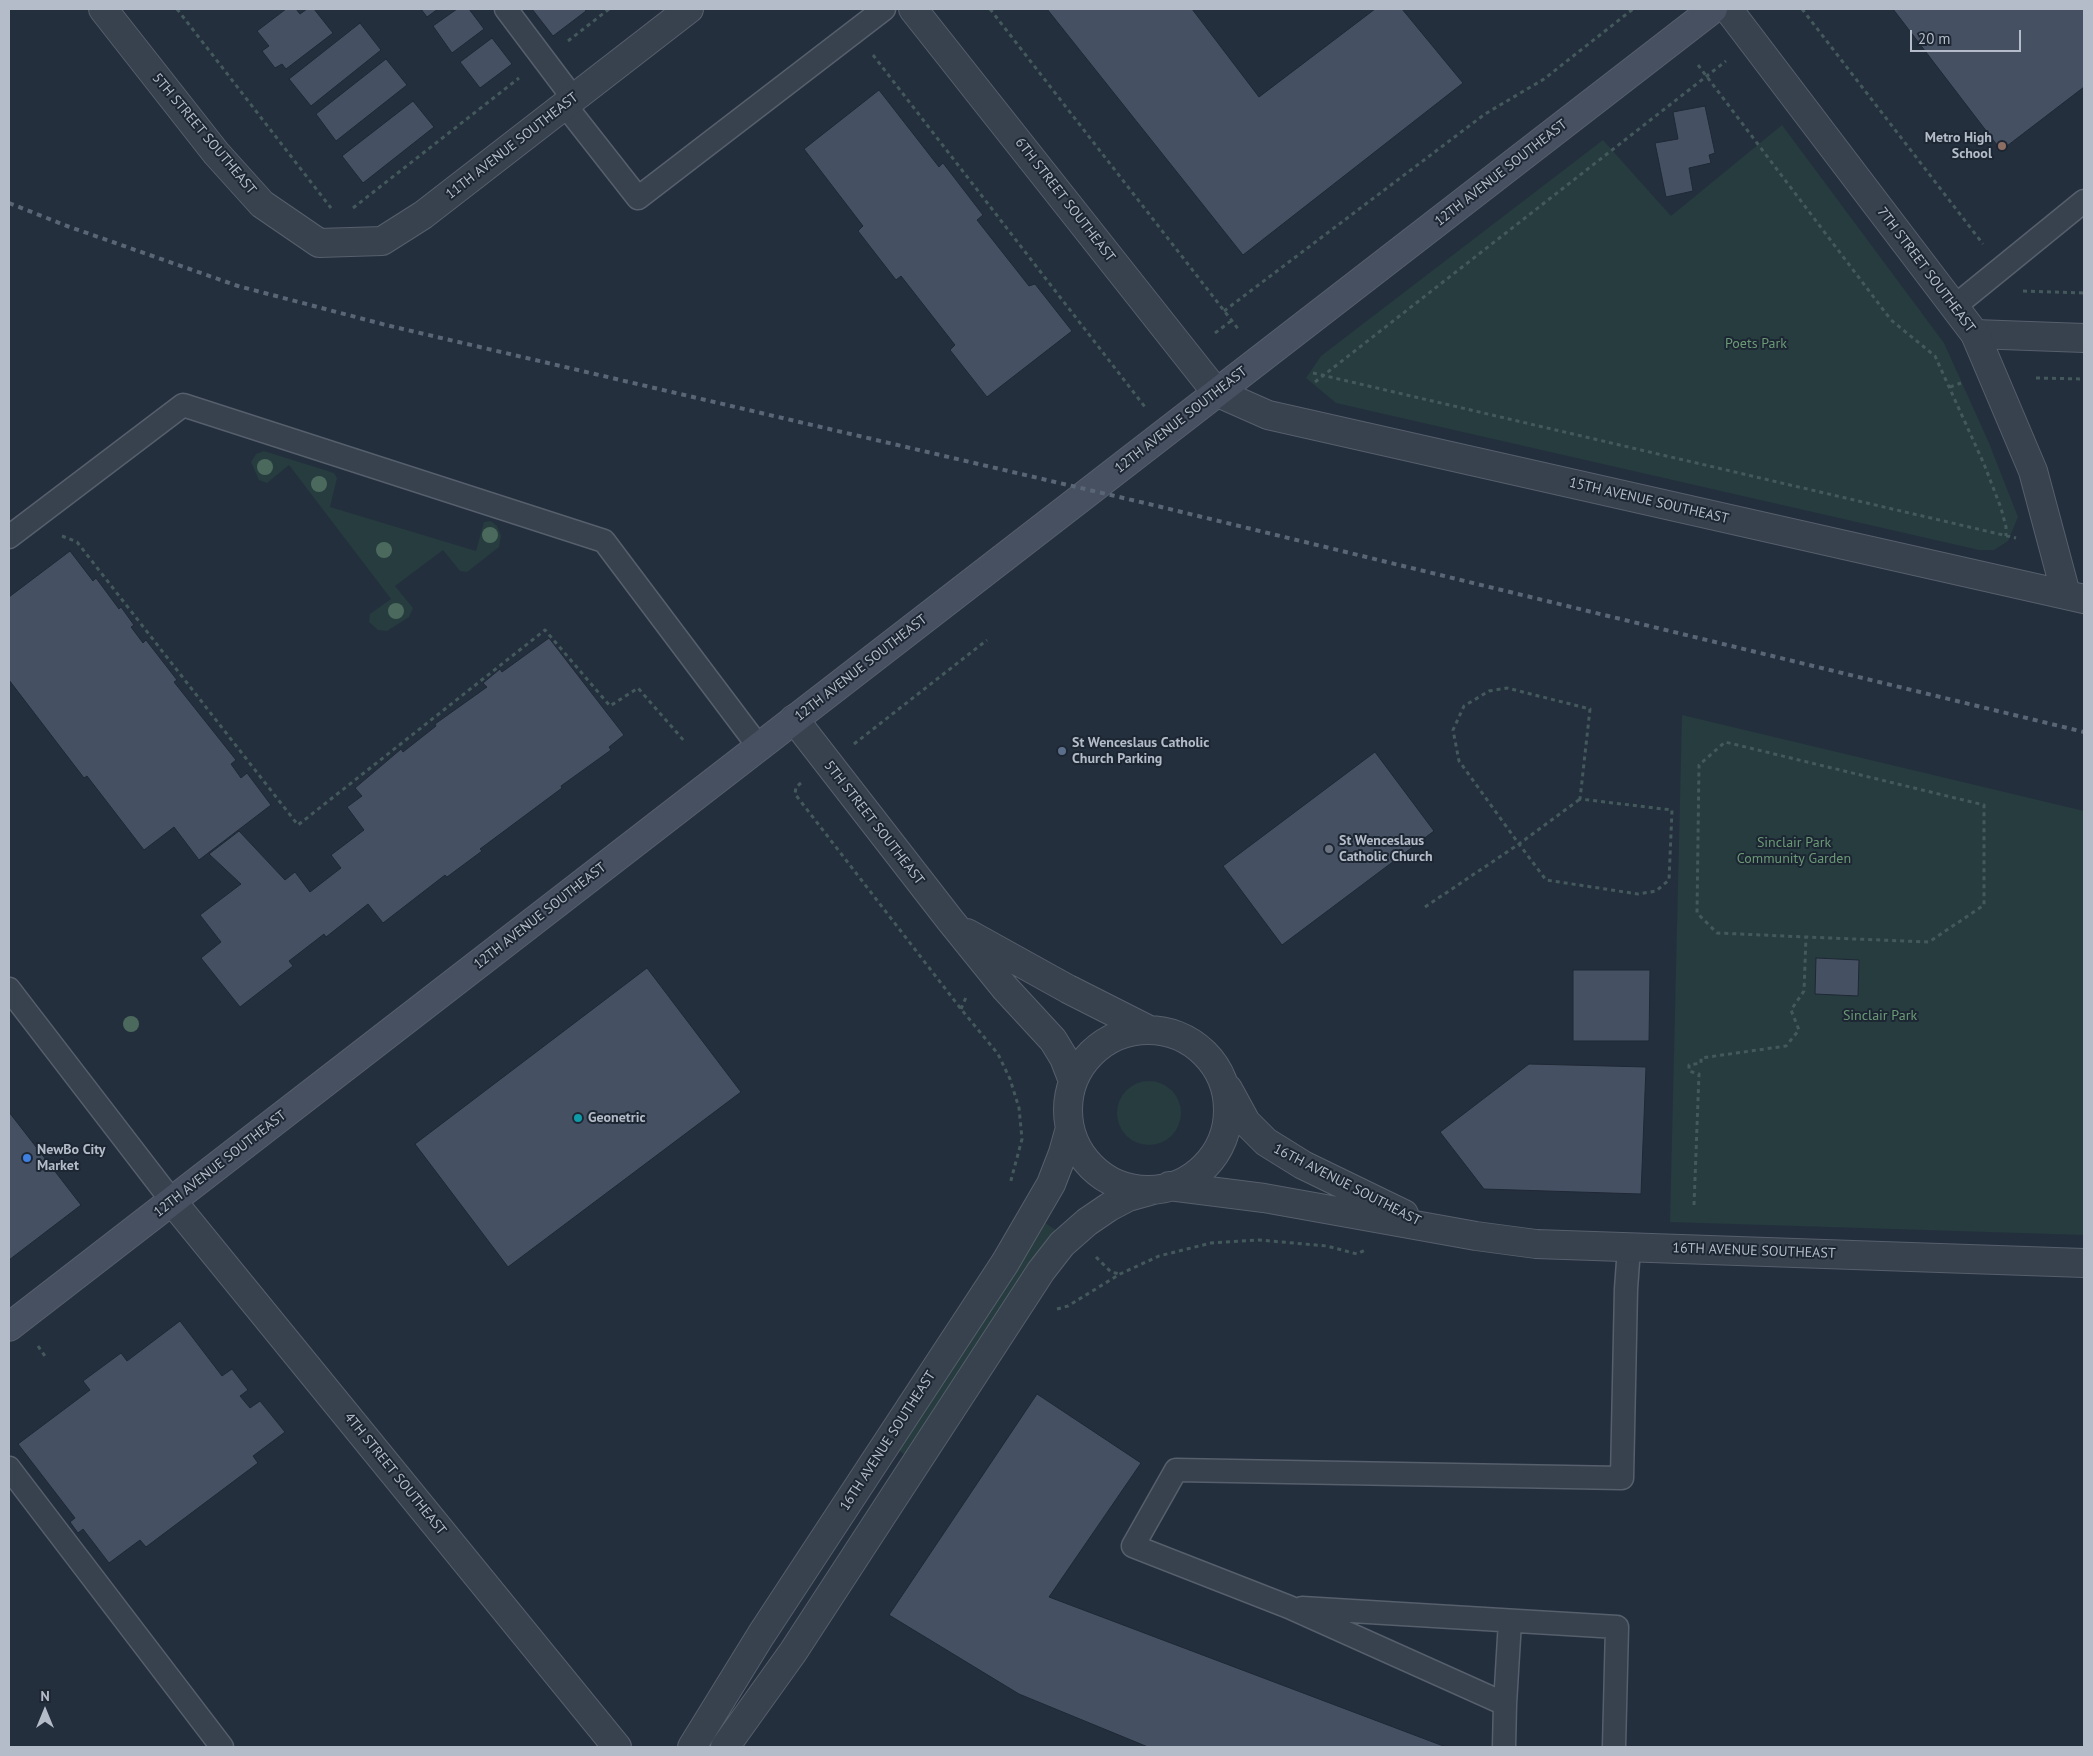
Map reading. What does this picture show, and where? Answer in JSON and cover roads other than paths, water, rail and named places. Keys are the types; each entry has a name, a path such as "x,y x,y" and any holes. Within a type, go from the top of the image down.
{"main road":[{"name":"12TH AVENUE SOUTHEAST","path":"9,1327 1713,9"}],"street":[{"name":"5TH STREET SOUTHEAST","path":"103,9 216,153 262,204 319,243"},
{"name":"11TH AVENUE SOUTHEAST","path":"319,243 382,241 423,215 689,9"},
{"name":"6TH STREET SOUTHEAST","path":"913,9 1216,392"},
{"name":"7TH STREET SOUTHEAST","path":"1728,9 1975,334 2033,471 2053,546 2075,596"},
{"path":"1975,334 2084,338"},
{"name":"15TH AVENUE SOUTHEAST","path":"1216,392 1268,415 2075,596"},
{"name":"5TH STREET SOUTHEAST","path":"794,719 1005,988 1053,1040 1064,1058 1073,1081"},
{"name":"5TH STREET SOUTHEAST","path":"955,926 1068,989 1149,1030"},
{"path":"1149,1030 1177,1035 1200,1049 1218,1070 1227,1095 1227,1122 1219,1148 1202,1169 1179,1184 1161,1188 1125,1187 1101,1175 1082,1156 1070,1128 1067,1105 1073,1081 1085,1060 1103,1043 1125,1033 1149,1030"},
{"name":"16TH AVENUE SOUTHEAST","path":"1218,1070 1246,1122 1266,1142 1303,1165 1362,1192 1425,1225"},
{"name":"16TH AVENUE SOUTHEAST","path":"692,1747 761,1635 1005,1263 1051,1184 1070,1128"},
{"name":"16TH AVENUE SOUTHEAST","path":"724,1747 793,1652 1041,1271 1072,1234 1128,1197 1161,1188 1264,1198 1425,1225 1476,1236 1536,1244 2084,1263"},
{"name":"4TH STREET SOUTHEAST","path":"172,1201 617,1747"}],"lane":[{"path":"506,9 544,59 569,102 638,198 884,9"},
{"path":"1955,306 2084,201"},
{"path":"9,537 184,405 604,541 759,747"},
{"path":"9,989 172,1201"},
{"path":"1505,1704 1289,1608 1133,1546 1176,1470 1622,1478 1626,1289 1629,1248"},
{"path":"9,1468 222,1747"},
{"path":"1289,1608 1617,1627 1614,1747"},
{"path":"1504,1747 1510,1621"}],"railway":[{"path":"9,203 67,226 238,286 386,325 1149,504 2084,732"}],"place":[{"name":"Metro High School","path":"2002,146"},
{"name":"St Wenceslaus Catholic Church Parking","path":"1062,751"},
{"name":"St Wenceslaus Catholic Church","path":"1329,849"},
{"name":"Geonetric","path":"578,1118"},
{"name":"NewBo City Market","path":"27,1158"}],"park label":[{"name":"Poets Park","path":"1756,344"},
{"name":"Sinclair Park Community Garden","path":"1794,852"},
{"name":"Sinclair Park","path":"1880,1016"}]}
